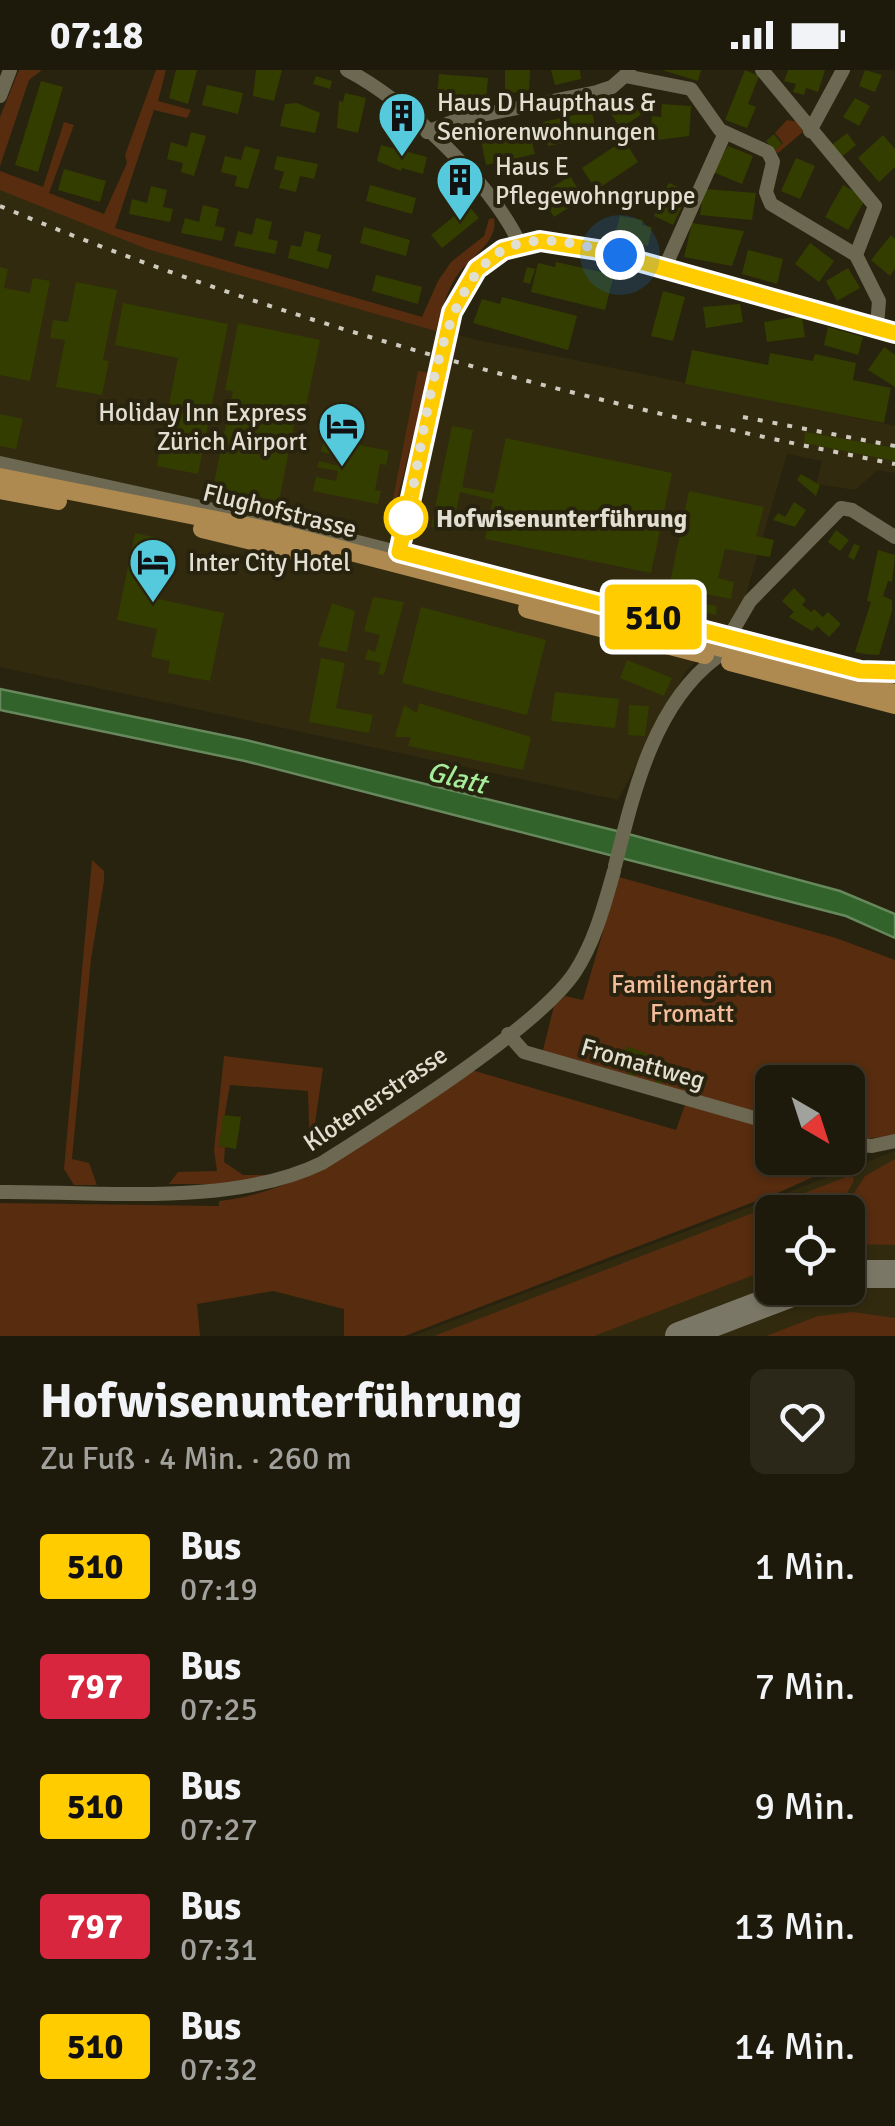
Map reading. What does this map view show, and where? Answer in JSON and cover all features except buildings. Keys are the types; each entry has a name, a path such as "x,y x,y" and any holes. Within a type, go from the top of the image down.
{"main road":[{"name":"Flughofstrasse","path":"0,477 266,530 895,692"},
{"name":"Flughofstrasse","path":"0,490 207,530 895,705"}],"street":[{"path":"0,96 10,70"},
{"path":"347,70 379,89 494,196 520,244"},
{"path":"762,70 875,206 856,255"},
{"path":"810,131 843,70"},
{"path":"427,132 457,120 597,92 628,73 691,89 703,100 710,119 725,133 768,152 773,162 766,192 771,204 856,255 879,301 877,326"},
{"path":"665,267 725,133"},
{"path":"399,552 452,312 477,269 520,244 563,243 665,267 895,332"},
{"path":"0,463 196,503 399,552 860,671 895,672"},
{"path":"729,637 750,601 841,508 852,510 895,537"},
{"path":"671,648 688,661 691,682"},
{"name":"Klotenerstrasse","path":"0,1192 196,1191 271,1184 336,1154 508,1034 541,1009 574,973 599,924 646,758 691,682 716,658"},
{"name":"Fromattweg","path":"508,1034 524,1052 755,1117"},
{"path":"865,1145 895,1140"}],"shaded area":[{"path":"0,188 108,229 319,287 468,338 895,426 895,473 878,470 855,490 816,484 822,461 787,454 738,621 686,671 618,800 0,667"},
{"path":"0,689 246,740 617,831 840,891 895,914 895,938 846,916 245,761 0,710"},
{"path":"895,1151 895,1336 413,1336 755,1205 755,1305 865,1305 865,1195 780,1195 832,1175 865,1175 865,1163"}],"green space":[{"path":"19,70 42,70 29,80 0,166 0,117"},
{"path":"156,70 166,70 158,101 191,110 187,118 154,110 115,228 422,317 451,262 484,236 489,219 494,218 488,242 452,283 436,331 147,249 0,190 0,171 43,187 64,122 74,125 49,193 104,214 127,163 125,155"},
{"path":"787,120 799,122 805,130 778,153 774,151 783,143 775,133"},
{"path":"418,371 429,373 394,511 392,504"},
{"path":"92,860 104,871 104,881 91,959 72,1159 89,1163 97,1185 74,1185 64,1169"},
{"name":"Familiengärten Fromatt","path":"619,877 836,938 895,960 895,1136 865,1139 865,1065 755,1065 755,1116 542,1054 554,1006 565,996 583,1000"},
{"path":"224,1056 323,1068 310,1158 308,1091 230,1085 219,1146 225,1147 224,1162 243,1175 281,1175 224,1184 169,1184 178,1172 217,1171 214,1150"},
{"path":"468,1069 676,1130 686,1102 755,1122 755,1175 817,1175 772,1195 755,1195 755,1201 405,1336 344,1336 344,1309 273,1291 197,1304 200,1336 0,1336 0,1203 219,1206 219,1201 288,1183 381,1131"},
{"path":"895,1159 895,1245 865,1244 865,1195 853,1195 865,1176"},
{"path":"846,1177 853,1177 846,1195 799,1195"},
{"path":"755,1212 755,1274 594,1336 434,1336"},
{"path":"853,1312 895,1318 895,1336 766,1336 818,1316"}],"taxiway":[{"path":"865,1274 895,1274"},
{"path":"679,1336 760,1305"}],"railway":[{"path":"0,206 218,288 441,358 667,415 895,464"},
{"path":"743,417 895,446"}],"bus line":[{"name":"510","path":"895,333 598,250 540,241 503,250 477,269 452,312 399,552 860,671 895,672"}],"place":[{"name":"Haus D Haupthaus & Seniorenwohnungen","path":"402,158"},
{"name":"Haus E Pflegewohngruppe","path":"460,222"},
{"name":"Holiday Inn Express Zürich Airport","path":"342,468"},
{"name":"Hofwisenunterführung","path":"406,518"},
{"name":"Inter City Hotel","path":"153,604"}],"route":[{"path":"406,518 446,331 452,312 477,269 503,250 540,241 620,255"}],"water label":[{"name":"Glatt","path":"457,777"}]}
